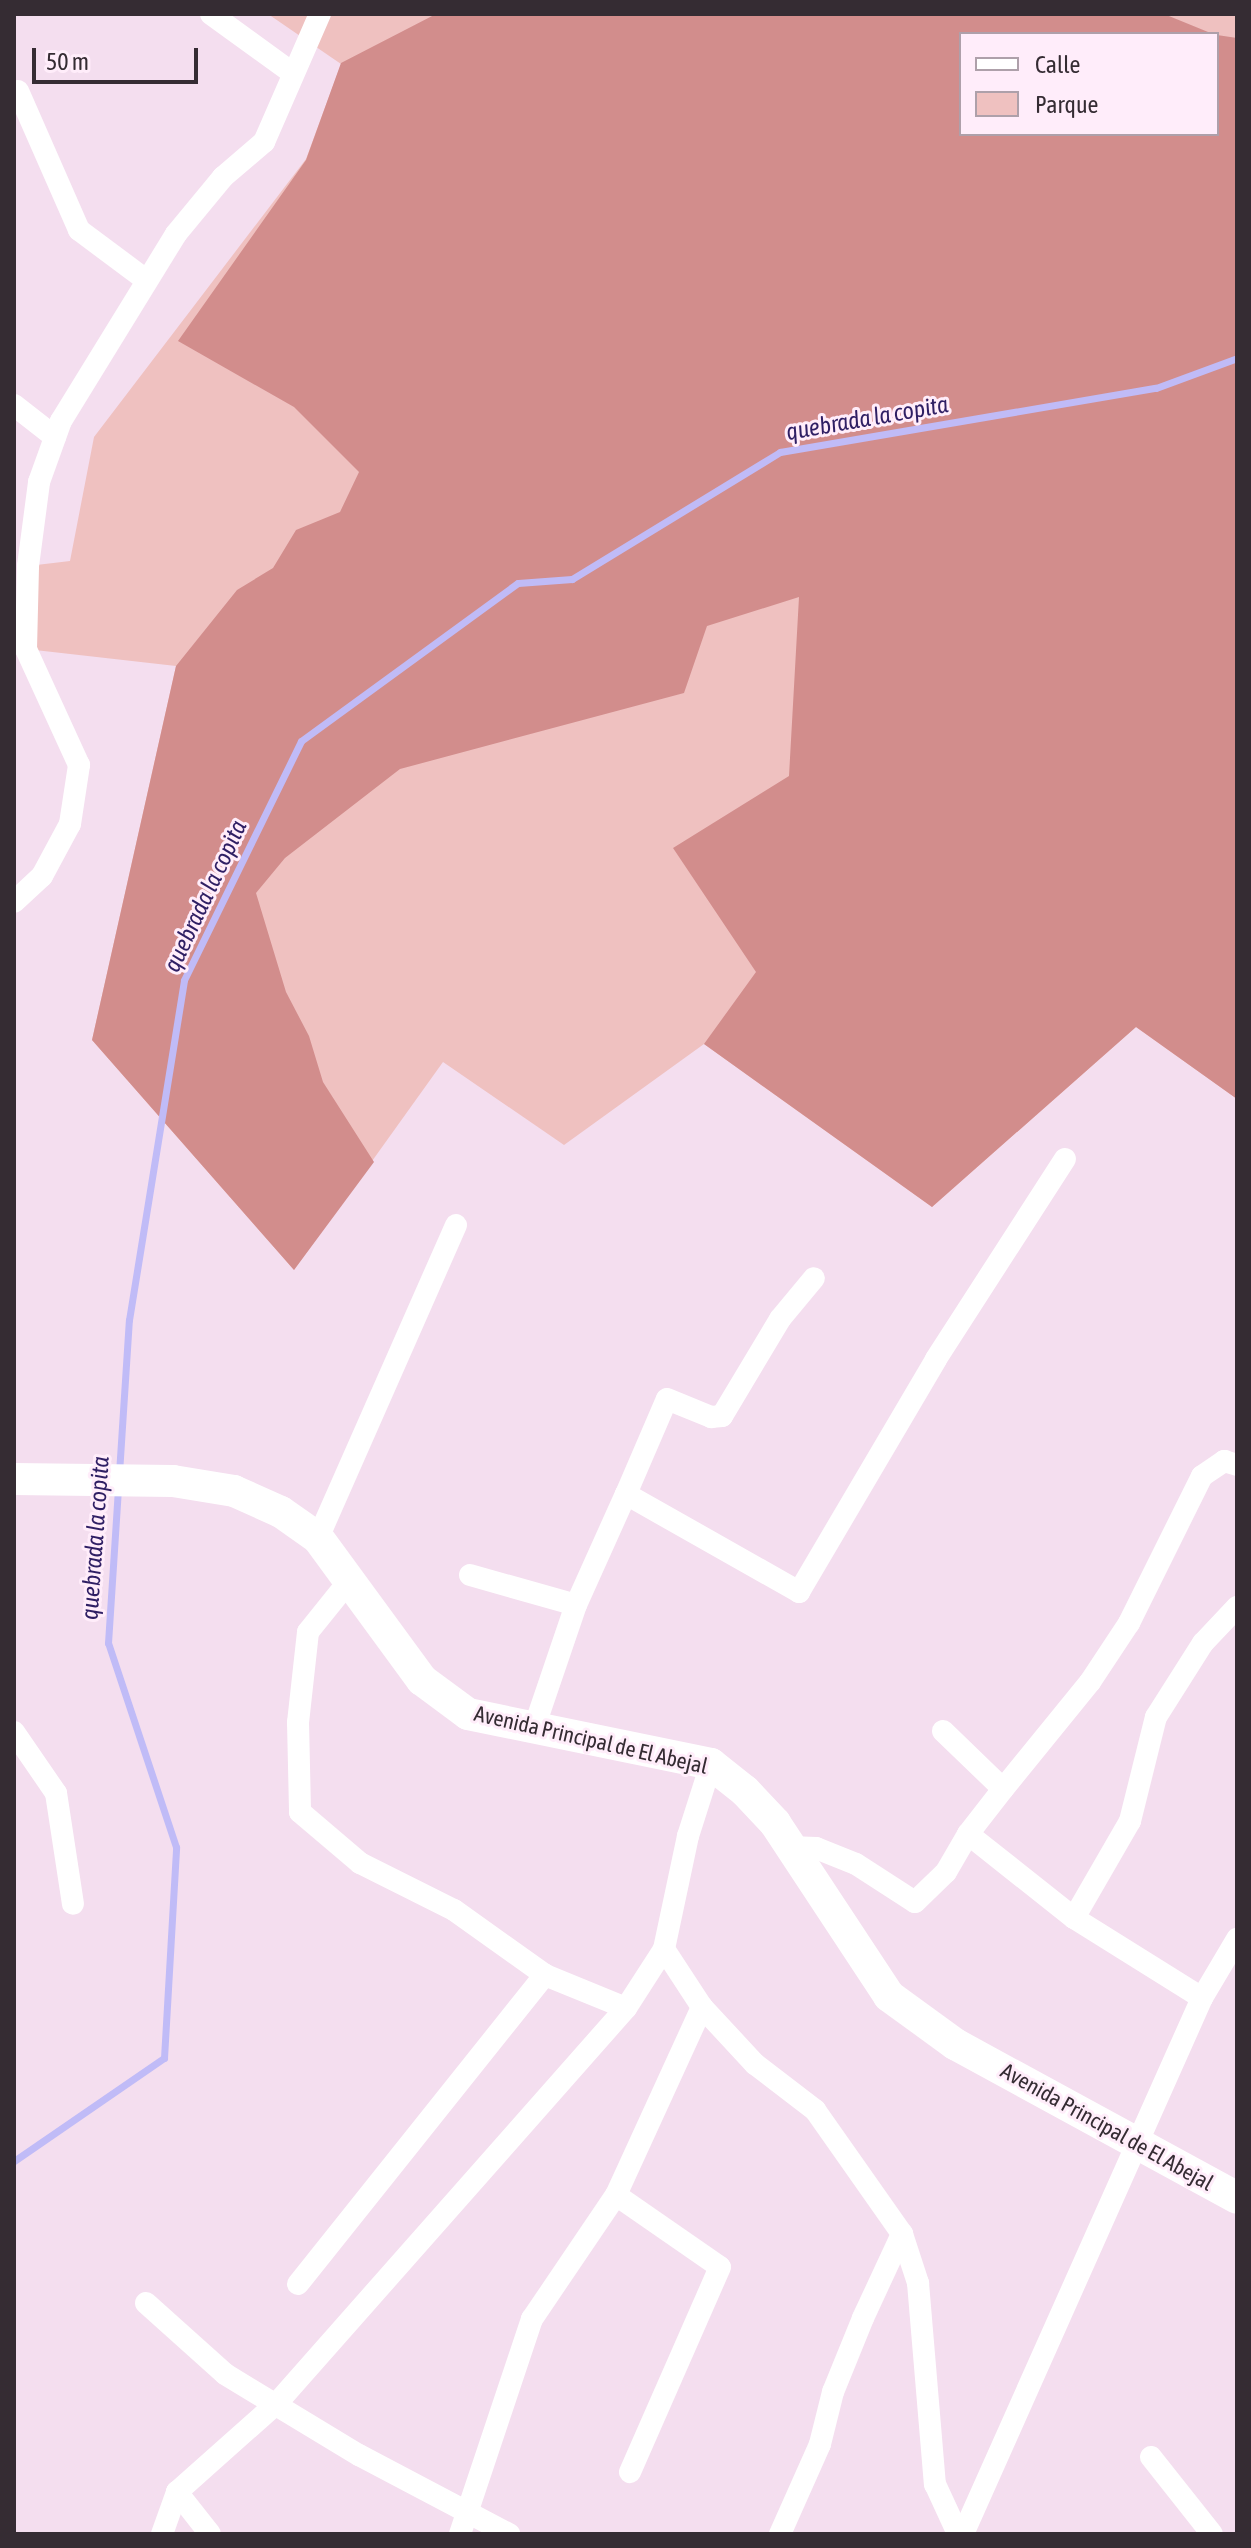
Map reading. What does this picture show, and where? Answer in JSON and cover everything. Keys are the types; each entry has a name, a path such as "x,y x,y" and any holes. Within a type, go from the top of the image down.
{"main road":[{"name":"Avenida Principal de El Abejal","path":"14,1479 173,1481 234,1491 281,1512 318,1538 422,1680 468,1714 533,1731 711,1764 745,1791 789,1847 889,1996 955,2044 1237,2198"}],"street":[{"path":"211,14 291,72"},
{"path":"14,902 42,876 70,824 79,765 26,649 28,566 39,482 55,437 146,280 223,177 264,142 291,72 320,14"},
{"path":"18,91 79,230 146,280"},
{"path":"14,405 55,437"},
{"path":"626,1494 799,1592 936,1359 1065,1159"},
{"path":"318,1538 456,1225"},
{"path":"533,1731 576,1605 667,1399 711,1417 722,1416 780,1319 814,1278"},
{"path":"789,1847 816,1848 856,1864 915,1902 946,1872 968,1834 1090,1682 1129,1623 1202,1476 1224,1461 1237,1465"},
{"path":"470,1575 576,1605"},
{"path":"349,1581 308,1632 298,1722 300,1812 360,1863 454,1910 545,1975 626,2008"},
{"path":"1074,1918 1130,1821 1156,1717 1203,1643 1237,1607"},
{"path":"943,1731 1003,1789"},
{"path":"14,1732 56,1793 73,1904"},
{"path":"162,2534 177,2492 278,2402 626,2008 664,1949 688,1836 711,1764"},
{"path":"968,1834 1074,1918 1202,1998"},
{"path":"960,2534 1202,1998 1237,1939"},
{"path":"664,1949 702,2007 755,2064 815,2110 902,2234 918,2283 935,2484 960,2534"},
{"path":"298,2284 545,1975"},
{"path":"460,2534 532,2319 616,2195 702,2007"},
{"path":"616,2195 720,2267 630,2472"},
{"path":"780,2534 811,2468 863,2318 902,2234"},
{"path":"146,2303 225,2374 278,2402 359,2455 467,2508 509,2534"},
{"path":"1151,2457 1212,2534"},
{"path":"177,2492 210,2534"}],"green space":[{"path":"268,14 1237,14 1237,1099 1136,1027 932,1207 704,1044 564,1145 443,1062 294,1270 92,1040 176,666 26,649 28,566 70,561 94,437 306,159 341,64"}],"shaded area":[{"path":"436,14 1164,14 1208,32 959,32 959,136 1219,136 1219,35 1237,38 1237,1099 1136,1027 932,1207 704,1044 756,972 673,848 789,776 799,597 707,626 684,693 400,769 285,858 256,893 286,992 309,1036 323,1082 374,1162 294,1270 92,1040 176,666 237,590 273,568 296,530 340,512 359,472 294,407 178,341 306,160 341,63"}],"waterway":[{"name":"quebrada la copita","path":"119,1473 129,1320 184,980 301,741 518,583 572,579 780,452 1156,388 1237,358"},
{"name":"quebrada la copita","path":"14,2161 164,2058 176,1847 108,1643 118,1490"}]}
